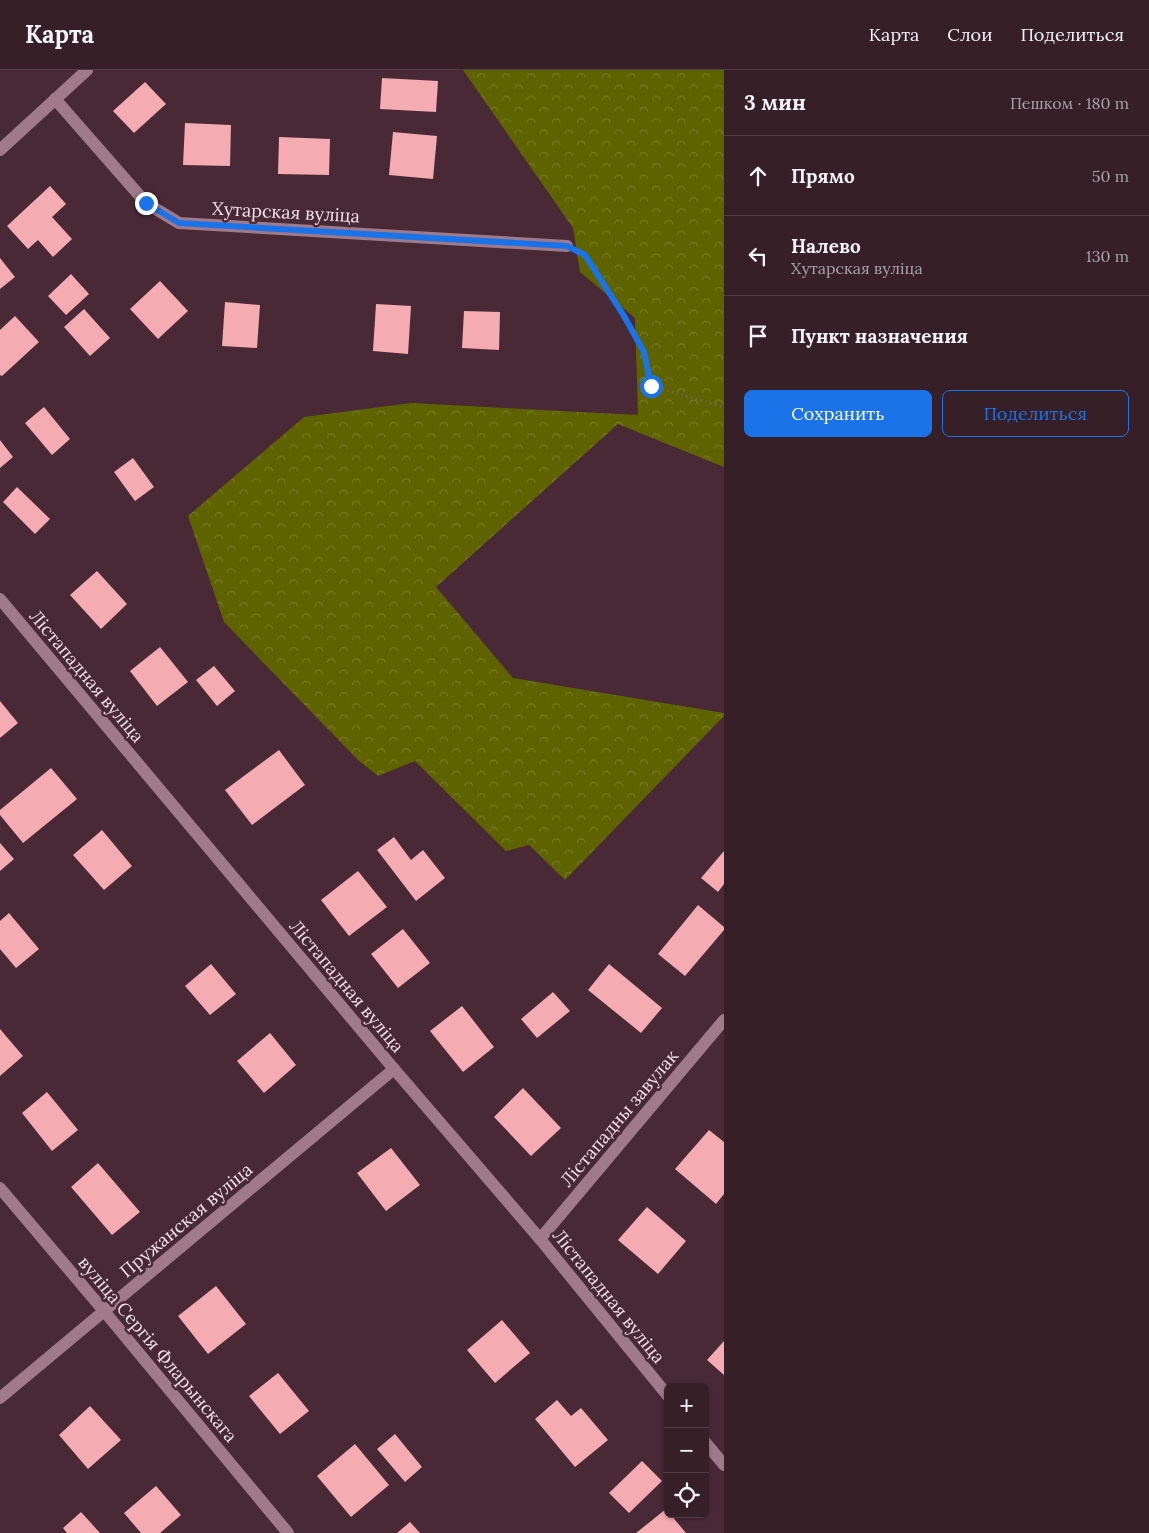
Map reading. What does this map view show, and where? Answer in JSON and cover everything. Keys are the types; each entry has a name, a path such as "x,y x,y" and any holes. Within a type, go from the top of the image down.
{"street":[{"path":"0,150 87,70"},
{"name":"Хутарская вуліца","path":"55,99 146,203 179,223 567,246"},
{"name":"Лістападная вуліца","path":"0,599 394,1069 540,1239 664,1391"},
{"name":"Лістападны завулак","path":"540,1239 724,1020"},
{"name":"Пружанская вуліца","path":"0,1398 394,1069"},
{"name":"вуліца Сергія Фларынскага","path":"0,1188 288,1533"},
{"path":"709,1447 724,1465"}],"path":[{"path":"567,246 585,255 624,316 644,352 651,386 724,406"}],"green space":[{"path":"463,70 724,70 724,467 618,424 436,587 513,678 724,713 724,716 565,880 529,845 506,851 415,761 378,776 358,760 224,622 188,516 304,417 411,403 638,415 635,318 580,272 573,228"}],"building":[{"path":"382,78 438,81 436,112 380,109"},
{"path":"145,82 166,104 134,133 113,111"},
{"path":"185,123 231,125 230,166 183,165"},
{"path":"393,132 437,136 433,179 389,175"},
{"path":"279,137 330,139 329,175 278,174"},
{"path":"50,186 66,204 52,217 72,239 53,257 38,240 28,249 7,226"},
{"path":"0,258 15,277 0,289"},
{"path":"71,274 89,294 66,315 48,296"},
{"path":"160,281 188,311 158,339 130,309"},
{"path":"225,302 260,305 257,348 222,346"},
{"path":"376,304 411,306 408,354 373,351"},
{"path":"84,309 110,338 90,356 64,327"},
{"path":"464,311 500,312 499,350 462,348"},
{"path":"15,316 39,342 2,376 0,375 0,330"},
{"path":"44,407 70,439 52,455 25,423"},
{"path":"0,440 13,457 0,468"},
{"path":"133,458 154,487 135,501 114,472"},
{"path":"17,487 50,519 35,534 3,502"},
{"path":"97,571 127,604 101,629 70,595"},
{"path":"160,647 188,682 157,706 130,671"},
{"path":"214,666 235,691 217,706 196,680"},
{"path":"0,701 18,723 0,738"},
{"path":"279,750 305,785 252,825 225,790"},
{"path":"51,768 77,799 23,843 0,815 0,810"},
{"path":"102,830 132,866 104,890 73,855"},
{"path":"394,837 411,860 423,850 445,878 416,901 377,850"},
{"path":"0,843 14,859 0,871"},
{"path":"724,851 724,884 718,892 701,878"},
{"path":"358,871 387,907 349,936 321,900"},
{"path":"698,905 724,927 724,930 685,976 658,954"},
{"path":"9,913 39,949 16,968 0,949 0,921"},
{"path":"403,929 430,963 398,988 371,954"},
{"path":"211,964 236,994 210,1015 185,986"},
{"path":"609,964 662,1008 641,1033 588,990"},
{"path":"553,992 570,1011 537,1038 521,1019"},
{"path":"462,1006 494,1047 463,1072 430,1031"},
{"path":"0,1029 23,1056 0,1076"},
{"path":"270,1033 296,1065 264,1093 237,1061"},
{"path":"523,1088 561,1128 531,1156 494,1117"},
{"path":"47,1092 78,1130 52,1151 22,1113"},
{"path":"709,1130 724,1142 724,1194 716,1204 675,1169"},
{"path":"391,1148 420,1185 386,1211 357,1173"},
{"path":"98,1163 140,1212 112,1235 71,1187"},
{"path":"647,1207 686,1241 658,1274 618,1240"},
{"path":"216,1286 246,1324 208,1354 178,1316"},
{"path":"502,1320 530,1353 495,1383 467,1350"},
{"path":"724,1341 724,1375 707,1360"},
{"path":"278,1373 309,1411 280,1434 249,1396"},
{"path":"557,1400 571,1416 581,1408 608,1440 575,1467 535,1419"},
{"path":"90,1406 121,1440 88,1469 59,1435"},
{"path":"395,1434 422,1467 405,1482 377,1449"},
{"path":"355,1444 389,1485 351,1517 317,1476"},
{"path":"642,1461 662,1481 629,1513 609,1493"},
{"path":"156,1486 181,1515 160,1533 141,1533 124,1513"},
{"path":"664,1511 664,1518 673,1518 686,1533 636,1533"},
{"path":"81,1512 100,1533 67,1533 63,1528"},
{"path":"410,1522 420,1533 397,1533"}],"route":[{"path":"146,203 179,223 567,246 585,255 624,316 644,352 651,386"}]}
